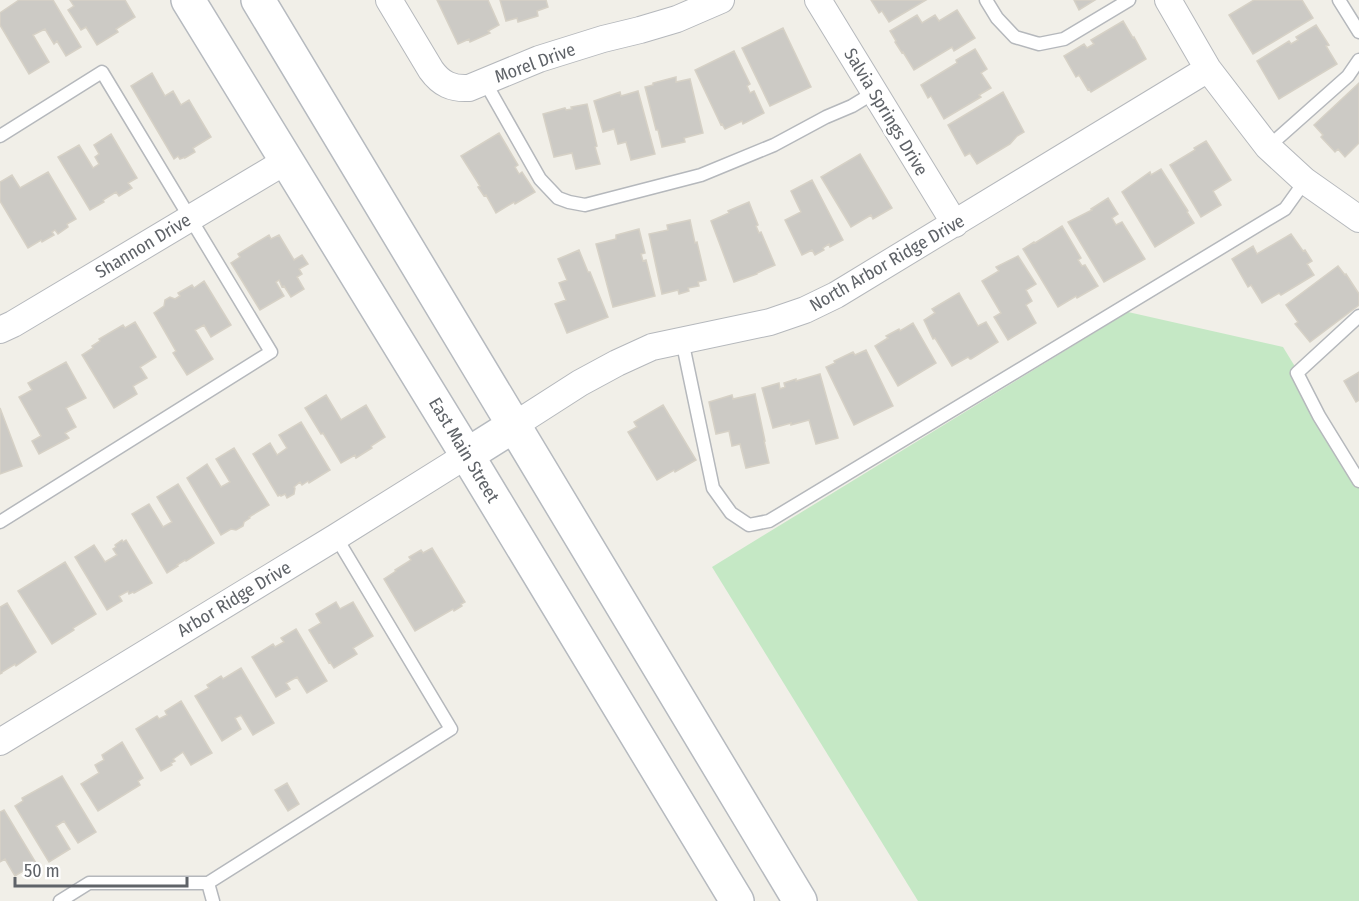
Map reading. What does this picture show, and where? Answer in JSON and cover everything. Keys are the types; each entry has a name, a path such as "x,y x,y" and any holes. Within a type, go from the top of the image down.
{"main road":[{"name":"East Main Street","path":"188,0 737,901"},
{"path":"258,0 800,901"},
{"path":"467,455 513,426"}],"street":[{"name":"Morel Drive","path":"389,0 431,70 447,86 458,89 469,88 539,59 677,19 721,0"},
{"name":"Salvia Springs Drive","path":"818,0 955,224"},
{"path":"1168,0 1208,69 1268,147 1305,182 1357,212"},
{"name":"North Arbor Ridge Drive","path":"513,426 580,383 652,347 770,322 805,310 836,295 1208,69"},
{"name":"Shannon Drive","path":"0,330 286,161"},
{"name":"Arbor Ridge Drive","path":"0,742 467,455"}],"lane":[{"path":"986,0 997,18 1015,37 1039,44 1064,39 1129,0"},
{"path":"1339,0 1359,32"},
{"path":"1268,147 1348,76 1359,60"},
{"path":"0,136 102,72 271,352 0,522"},
{"path":"485,82 540,179 558,198 585,205 701,175 774,145 852,106 874,92"},
{"path":"682,340 713,488 731,513 749,525 769,521 1285,209 1305,182"},
{"path":"1359,316 1297,373 1319,416 1359,481"},
{"path":"60,901 89,882 208,883 451,729 336,537"},
{"path":"208,883 213,901"}],"green space":[{"path":"1128,312 1283,347 1359,471 1359,901 918,901 712,567"}],"building":[{"path":"19,0 53,0 81,47 66,56 57,41 54,44 45,29 33,35 49,62 29,74 0,25 0,13"},
{"path":"70,0 125,0 135,17 116,29 118,32 97,45 86,27 81,30 68,10 74,6"},
{"path":"437,0 488,0 499,25 488,31 490,33 470,42 469,39 458,44"},
{"path":"500,0 546,0 548,7 537,11 538,16 518,22 517,18 506,21"},
{"path":"871,0 926,0 889,22 882,11 879,13"},
{"path":"1074,0 1095,0 1079,10"},
{"path":"1254,0 1302,0 1313,18 1253,54 1229,15"},
{"path":"957,10 975,38 954,51 952,47 914,70 890,31 917,15 922,23 935,15 939,21"},
{"path":"1123,21 1146,59 1091,92 1079,75 1076,77 1064,56 1084,44 1087,48 1094,44 1091,40"},
{"path":"1316,25 1329,45 1326,46 1337,64 1279,99 1257,61 1289,41 1291,44 1298,40 1296,37"},
{"path":"783,28 811,87 770,106 742,48"},
{"path":"975,49 987,69 981,73 991,88 979,95 981,97 944,119 931,96 928,98 921,85"},
{"path":"734,51 750,84 747,86 750,93 754,91 764,113 743,124 742,121 725,129 695,70"},
{"path":"152,73 165,96 173,91 181,105 189,100 211,137 193,148 195,152 185,158 180,159 178,156 174,159 131,86"},
{"path":"676,77 676,82 690,79 703,133 684,138 685,142 662,147 645,87"},
{"path":"1359,83 1359,143 1345,157 1338,149 1335,152 1321,137 1323,135 1314,125"},
{"path":"638,91 655,154 631,160 626,142 618,144 614,129 603,132 594,101 620,92 621,96"},
{"path":"1003,92 1024,132 1010,144 977,164 970,153 965,156 948,125"},
{"path":"587,104 600,164 576,169 572,153 554,157 543,114"},
{"path":"499,133 518,165 515,167 519,174 522,172 535,192 496,213 461,156"},
{"path":"111,134 137,178 128,183 132,188 119,196 116,192 90,210 58,157 79,145 93,168 99,164 95,157 99,154 94,145"},
{"path":"1206,141 1231,180 1213,191 1221,205 1201,217 1170,165"},
{"path":"860,154 892,208 873,219 871,215 851,227 821,177"},
{"path":"1161,169 1194,223 1155,247 1122,192 1150,172 1151,175"},
{"path":"48,172 76,219 67,224 68,227 58,234 55,230 52,232 54,235 28,248 0,201 0,182 12,175 20,188"},
{"path":"812,180 843,240 830,247 829,244 815,255 812,250 802,255 785,220 801,212 791,191"},
{"path":"1108,198 1118,214 1112,218 1116,225 1122,222 1145,259 1104,282 1068,222 1092,210"},
{"path":"749,202 758,225 756,226 759,233 761,232 775,265 734,282 711,221"},
{"path":"690,220 706,280 698,282 699,286 688,288 689,291 679,294 678,290 662,294 649,234 668,230 667,225"},
{"path":"1062,226 1081,258 1078,260 1082,266 1085,265 1098,286 1058,307 1023,249"},
{"path":"639,229 645,253 641,254 643,261 646,260 655,296 613,307 596,244 616,239 616,235"},
{"path":"1291,234 1312,261 1307,264 1314,275 1281,295 1279,293 1262,303 1251,285 1248,287 1232,259 1253,246 1257,254"},
{"path":"269,235 271,239 279,235 294,260 302,255 308,264 299,269 302,274 297,277 304,289 291,297 279,280 276,282 284,296 260,310 231,263 240,257 238,254"},
{"path":"579,250 608,317 567,333 555,304 566,300 559,283 567,280 558,259"},
{"path":"1018,256 1036,284 1026,290 1032,301 1026,305 1036,323 1008,340 994,317 1001,313 982,281 999,271 996,267"},
{"path":"1338,266 1359,294 1359,305 1310,342 1295,324 1298,322 1286,305"},
{"path":"204,281 231,325 211,337 204,325 195,330 213,359 187,375 173,353 176,351 154,313 164,306 165,300 170,297 175,299 180,296 178,293 192,285 194,288"},
{"path":"959,293 978,326 986,322 998,342 971,359 968,357 952,366 935,338 933,339 924,320 935,313 932,309"},
{"path":"135,322 156,357 140,367 147,378 133,386 137,394 114,408 82,355 93,348 92,346 100,341 99,339 123,325 125,328"},
{"path":"913,323 936,363 898,386 875,346 888,338 886,336"},
{"path":"866,350 893,406 854,425 826,367 853,352 855,355"},
{"path":"66,362 86,398 66,408 76,427 65,433 69,438 39,454 32,441 41,436 19,397 32,390 28,383"},
{"path":"1359,372 1359,400 1356,402 1344,381"},
{"path":"820,374 838,438 816,444 809,420 773,428 762,388 779,383 780,389 785,387 784,383"},
{"path":"755,394 769,463 746,468 740,444 732,446 729,431 716,434 709,402 732,395 733,399"},
{"path":"326,395 341,420 366,405 385,437 356,458 355,455 341,463 305,408"},
{"path":"663,405 696,460 657,480 628,432 637,427 634,422"},
{"path":"0,408 22,466 0,474"},
{"path":"301,422 330,470 309,483 308,481 302,485 300,482 294,487 294,494 287,498 285,494 278,496 253,454 270,443 277,455 287,448 279,435"},
{"path":"234,448 269,505 249,517 243,526 221,535 187,478 207,464 221,487 230,482 216,459"},
{"path":"178,484 214,543 167,573 132,514 149,504 163,527 172,522 157,497"},
{"path":"122,540 123,542 126,540 152,583 134,593 129,594 128,591 119,596 122,601 107,610 75,557 94,545 105,562 117,555 113,549"},
{"path":"432,548 465,602 454,611 453,609 415,631 384,579 411,560 409,557 421,550 423,553"},
{"path":"65,562 96,614 52,644 18,591"},
{"path":"336,602 340,609 353,602 373,636 353,648 357,654 334,668 309,630 321,623 316,614"},
{"path":"7,603 36,652 0,674 0,607"},
{"path":"296,629 327,681 307,693 297,677 286,683 290,689 276,697 252,657 273,644 275,647 284,642 281,638"},
{"path":"241,668 274,723 253,735 241,715 235,718 241,729 222,741 195,696 209,688 207,685 221,676 223,679"},
{"path":"181,701 212,753 191,765 183,752 173,759 175,761 171,763 172,765 161,771 136,729 157,716 159,719 167,715 165,711"},
{"path":"122,742 143,778 138,781 140,785 98,811 81,784 99,773 95,765 104,760 102,755"},
{"path":"62,776 96,832 78,843 64,821 56,826 70,849 49,862 15,806 23,801 22,798"},
{"path":"287,783 299,804 288,811 275,790"},
{"path":"4,810 36,863 15,876 5,859 0,862 0,812"}]}
